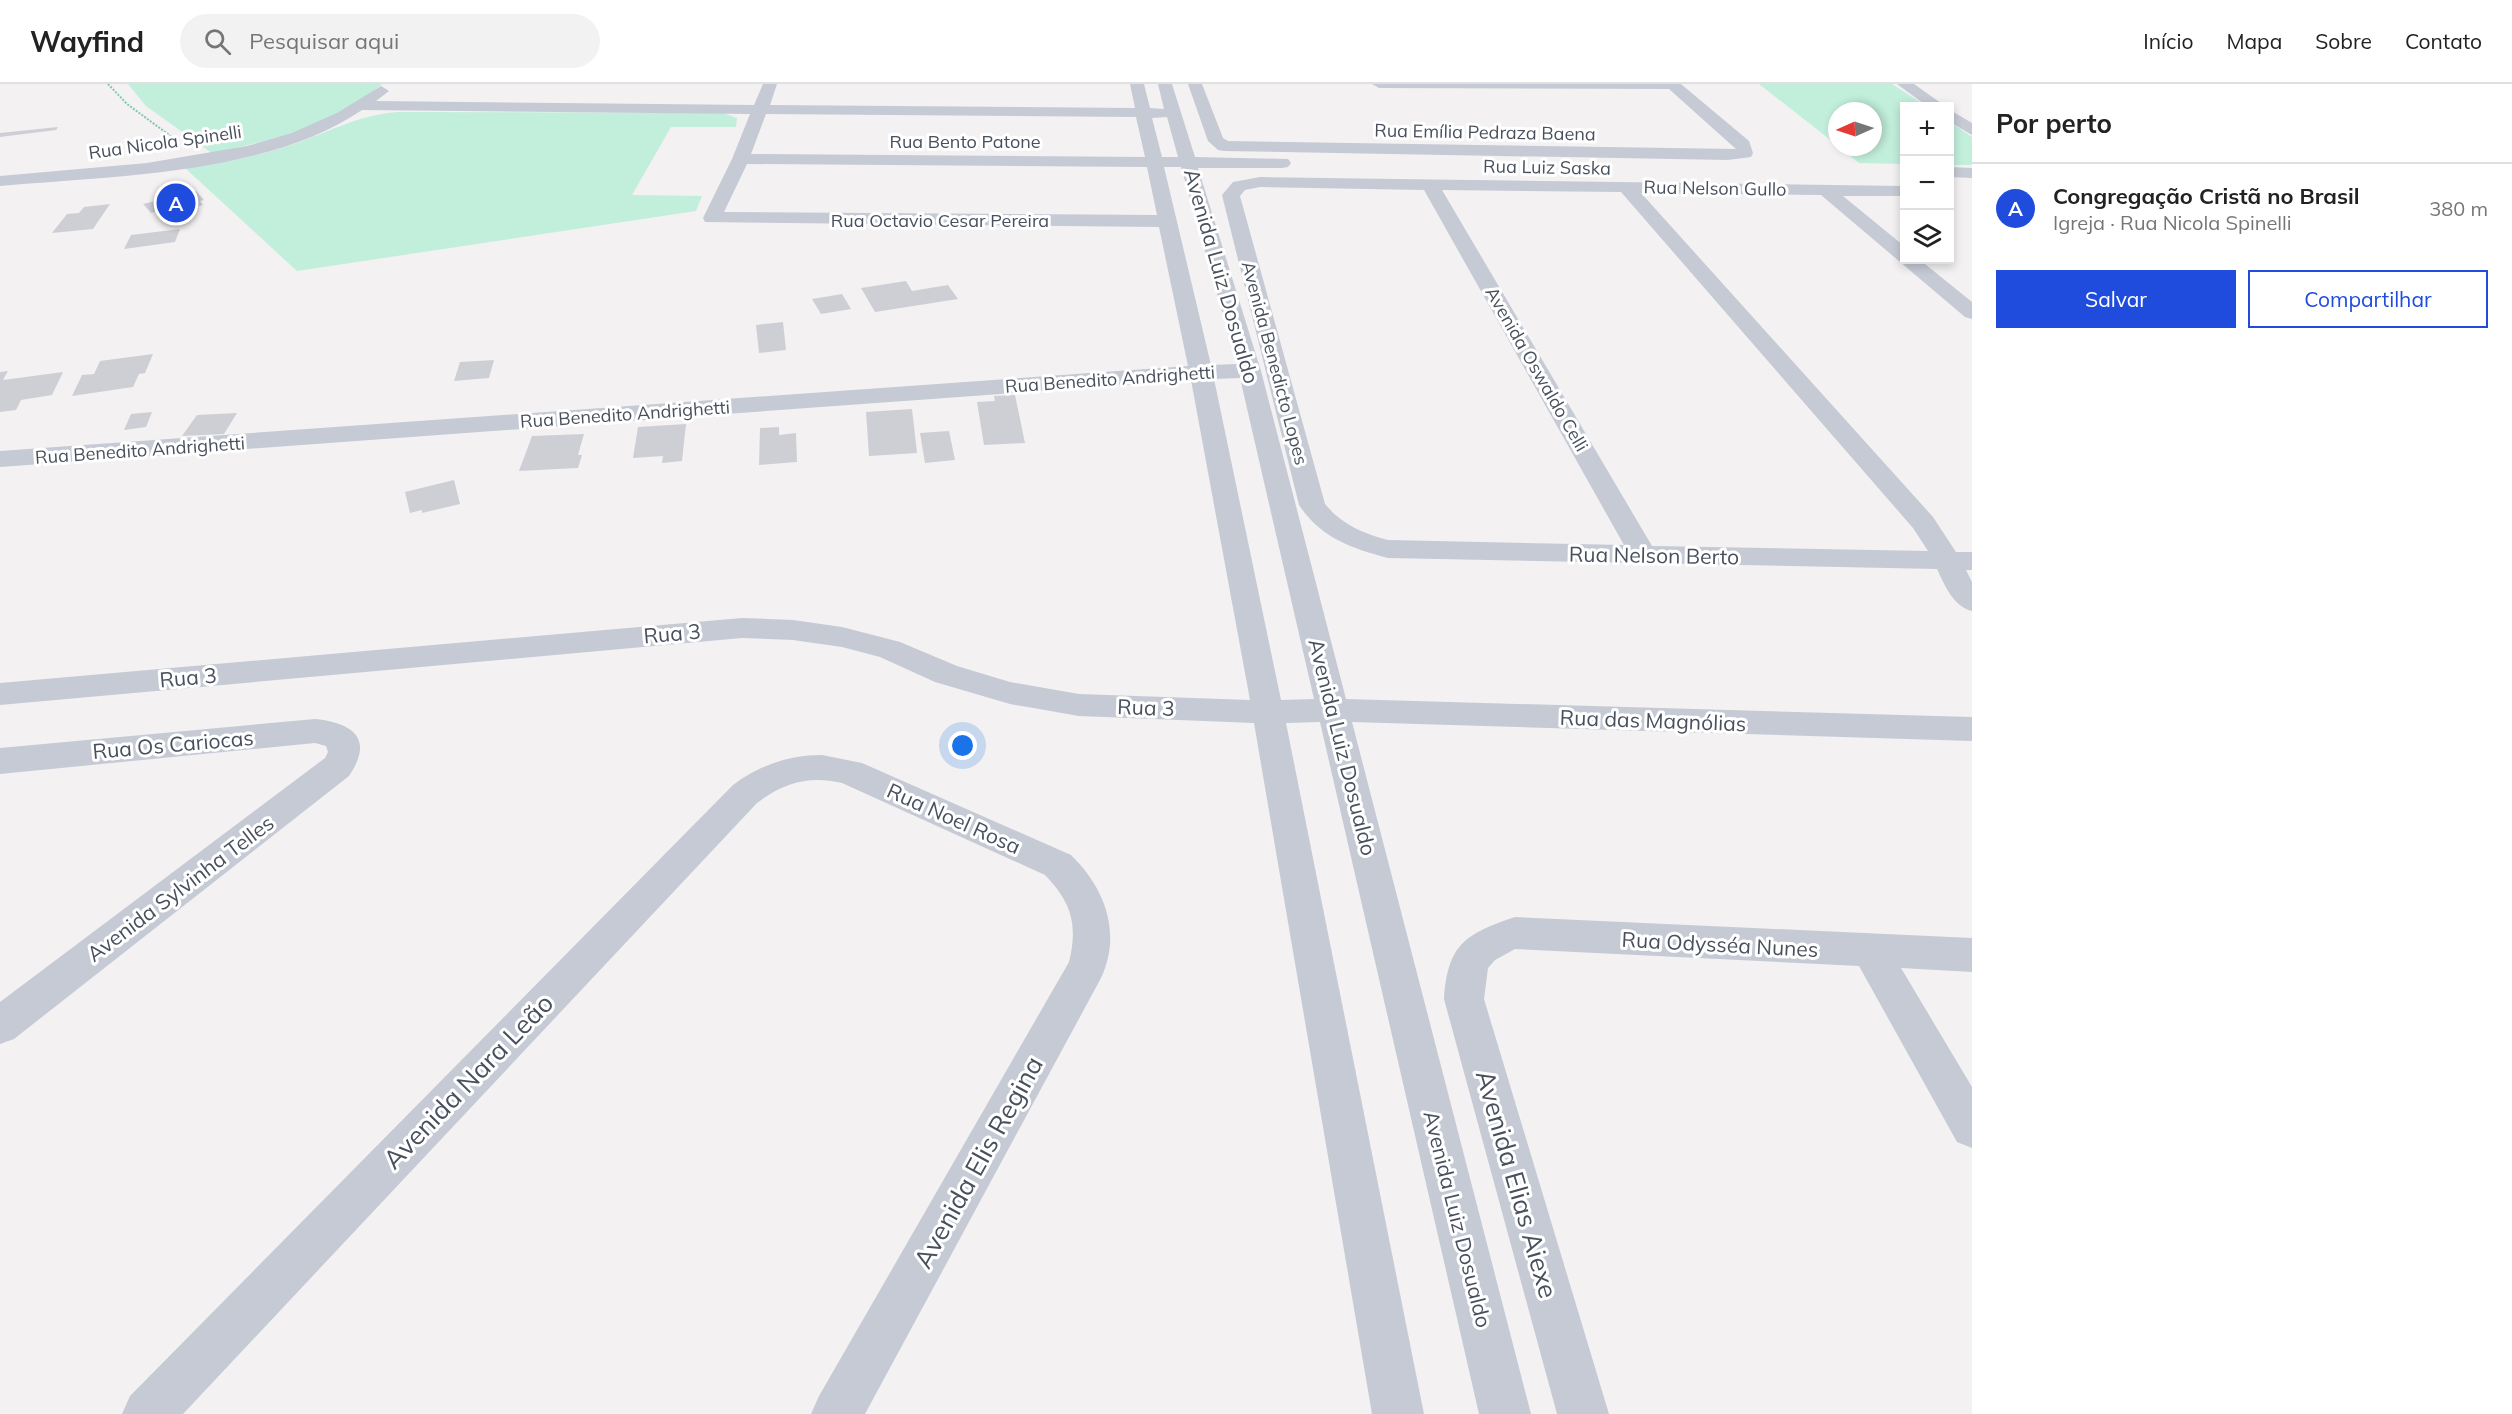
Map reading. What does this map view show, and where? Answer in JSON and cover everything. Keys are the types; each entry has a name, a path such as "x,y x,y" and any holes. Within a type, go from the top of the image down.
{"street":[{"name":"Rua Nicola Spinelli","path":"0,181 203,160 262,147 346,117 390,84"},
{"path":"741,159 770,84"},
{"name":"Avenida Luiz Dosualdo","path":"1137,84 1201,372 1268,712 1398,1414"},
{"name":"Avenida Luiz Dosualdo","path":"1166,84 1250,370 1335,710 1505,1414"},
{"name":"Rua Emília Pedraza Baena","path":"1195,84 1216,141 1224,146 1657,154 1747,161"},
{"path":"1379,84 1673,84 1743,145 1747,161"},
{"path":"1904,84 1931,102"},
{"path":"505,106 518,92"},
{"path":"898,109 901,92"},
{"path":"363,106 1174,113"},
{"path":"1954,118 1972,130"},
{"name":"Rua Bento Patone","path":"741,159 1190,162"},
{"name":"Rua Octavio Cesar Pereira","path":"741,159 712,218 1169,221"},
{"name":"Rua Luiz Saska","path":"1190,162 1747,161"},
{"path":"1954,172 1972,173"},
{"name":"Rua Nelson Gullo","path":"1239,186 1260,182 1900,191"},
{"name":"Avenida Oswaldo Celli","path":"1430,184 1643,554"},
{"name":"Avenida Benedicto Lopes","path":"1239,186 1232,195 1311,505 1322,519 1339,532"},
{"path":"1626,187 1923,523 1964,559 1958,584 1972,602"},
{"path":"1826,190 1900,252"},
{"path":"1913,264 1972,314"},
{"name":"Rua Benedito Andrighetti","path":"0,459 1250,370"},
{"name":"Rua Nelson Berto","path":"1339,532 1362,543 1388,549 1964,559"},
{"name":"Rua 3","path":"0,694 742,628 793,630 842,637 889,649 946,674 1010,693 1079,705 1268,712 1335,710"},
{"name":"Rua das Magnólias","path":"1335,710 1972,729"},
{"name":"Rua Os Cariocas","path":"0,761 315,731 332,733 344,741"},
{"name":"Avenida Sylvinha Telles","path":"0,1026 337,767 345,753 344,741"},
{"name":"Rua Noel Rosa","path":"801,767 826,767 850,772 1058,865 1071,876 1087,904"},
{"name":"Avenida Nara Leão","path":"147,1414 745,794 776,774 801,767"},
{"name":"Avenida Elis Regina","path":"837,1414 1088,966 1093,934 1087,904"},
{"name":"Rua Odysséa Nunes","path":"1474,955 1492,940 1515,933 1871,952 1972,955"},
{"path":"1871,952 1972,1127"},
{"name":"Avenida Elias Aiexe","path":"1474,955 1465,975 1464,999 1582,1414"}],"path":[{"path":"108,84 127,104 203,160"}],"green space":[{"path":"128,84 382,84 350,110 295,133 213,154 146,106"},
{"path":"1759,84 1892,84 1920,102 1900,102 1900,164 1859,163 1850,156 1882,156 1882,102 1828,102 1828,138"},
{"path":"397,112 723,113 737,118 736,127 671,127 632,195 702,196 696,211 297,271 185,168 265,153 356,121"},
{"path":"1954,125 1972,137 1972,165 1954,165"}],"building":[{"path":"58,127 56,130 0,137 0,133"},
{"path":"196,191 204,200 200,201 203,205 175,212 171,208 151,213 143,204"},
{"path":"110,204 93,229 52,233 67,214 79,213 84,207"},
{"path":"180,229 175,242 124,249 131,235"},
{"path":"906,281 912,291 948,285 958,299 875,312 861,288"},
{"path":"842,294 851,309 821,314 812,299"},
{"path":"783,322 786,350 759,353 756,325"},
{"path":"153,354 145,373 139,374 133,387 72,396 82,375 94,374 100,361"},
{"path":"494,360 489,378 454,381 460,362"},
{"path":"8,371 3,380 63,372 52,395 21,400 16,410 0,412 0,372"},
{"path":"1015,395 1025,443 984,445 977,402 995,401 994,396"},
{"path":"912,409 917,453 869,456 866,412"},
{"path":"152,412 146,427 124,430 131,414"},
{"path":"237,413 224,434 182,436 197,415"},
{"path":"686,424 682,461 662,463 663,456 633,458 638,427"},
{"path":"779,427 779,435 796,433 797,462 759,465 760,428"},
{"path":"949,431 955,460 925,463 920,433"},
{"path":"584,434 578,455 582,455 578,468 519,471 532,436"},
{"path":"454,480 460,504 422,513 422,510 410,513 405,492"}],"place":[{"name":"Congregação Cristã no Brasil","path":"176,203"}]}
